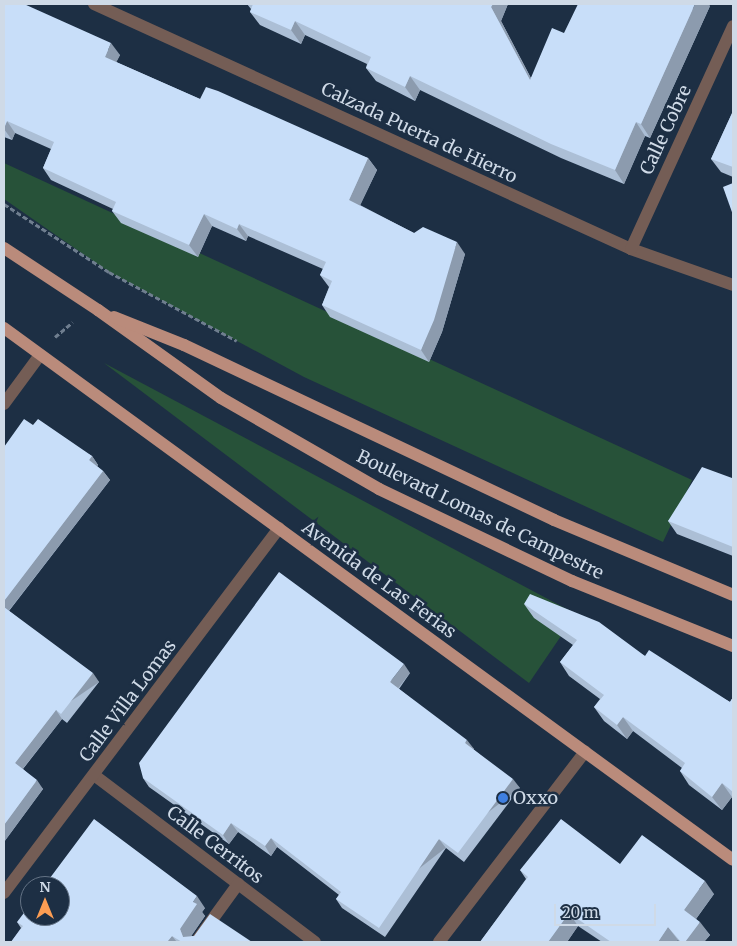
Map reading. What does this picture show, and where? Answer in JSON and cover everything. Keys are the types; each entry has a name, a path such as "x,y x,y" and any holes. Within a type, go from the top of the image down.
{"main road":[{"name":"Boulevard Lomas de Campestre","path":"4,248 98,310 221,398 379,489 572,581 733,646"},
{"name":"Boulevard Lomas de Campestre","path":"98,310 184,345 554,520 733,595"},
{"name":"Avenida de Las Ferias","path":"4,328 733,860"}],"street":[{"name":"Calzada Puerta de Hierro","path":"94,4 631,248 733,285"},
{"name":"Calle Cobre","path":"631,248 733,26"},
{"path":"4,404 40,355"},
{"name":"Calle Villa Lomas","path":"4,893 279,528"},
{"path":"439,942 585,752"},
{"name":"Calle Cerritos","path":"94,775 315,942"},
{"path":"196,942 238,884"}],"path":[{"path":"4,204 109,272 245,345"},
{"path":"40,355 60,332 98,310"}],"green space":[{"path":"4,163 692,480 663,542 304,377 109,272 4,199"},
{"path":"104,363 576,614 529,683"}],"building":[{"path":"4,4 24,4 111,43 105,57 200,99 206,87 218,91 368,158 349,200 414,233 423,227 457,242 434,320 421,350 322,305 332,281 320,275 326,262 239,224 237,229 204,214 189,245 112,211 116,202 43,168 54,142 7,121 4,128"},
{"path":"253,4 493,4 491,7 530,80 552,28 564,33 578,4 695,4 641,124 636,122 615,170 551,144 410,76 405,87 366,68 371,57 295,21 291,30 250,12"},
{"path":"733,111 733,167 711,159"},
{"path":"733,183 733,215 723,187"},
{"path":"24,419 33,425 38,419 92,456 89,460 103,471 4,601 4,447"},
{"path":"702,467 732,478 733,473 733,547 668,521"},
{"path":"279,572 404,664 390,682 467,740 465,743 513,779 458,853 439,839 379,928 336,899 341,892 271,838 265,846 231,823 223,835 143,778 139,763"},
{"path":"530,594 599,622 645,656 649,650 730,702 733,697 733,792 722,783 712,797 680,771 685,763 623,717 617,725 594,707 604,695 560,662 577,640 524,604"},
{"path":"4,607 93,673 61,714 56,710 15,763 37,780 4,825"},
{"path":"94,819 197,896 193,902 197,904 180,929 183,937 194,936 210,914 252,942 182,942 172,936 167,942 11,942 23,926 70,926 70,876 51,876"},
{"path":"561,819 620,864 642,835 705,881 684,910 700,922 685,942 681,942 668,927 658,942 611,942 569,913 548,942 480,942 528,877 520,870"}],"place":[{"name":"Oxxo","path":"503,798"}]}
